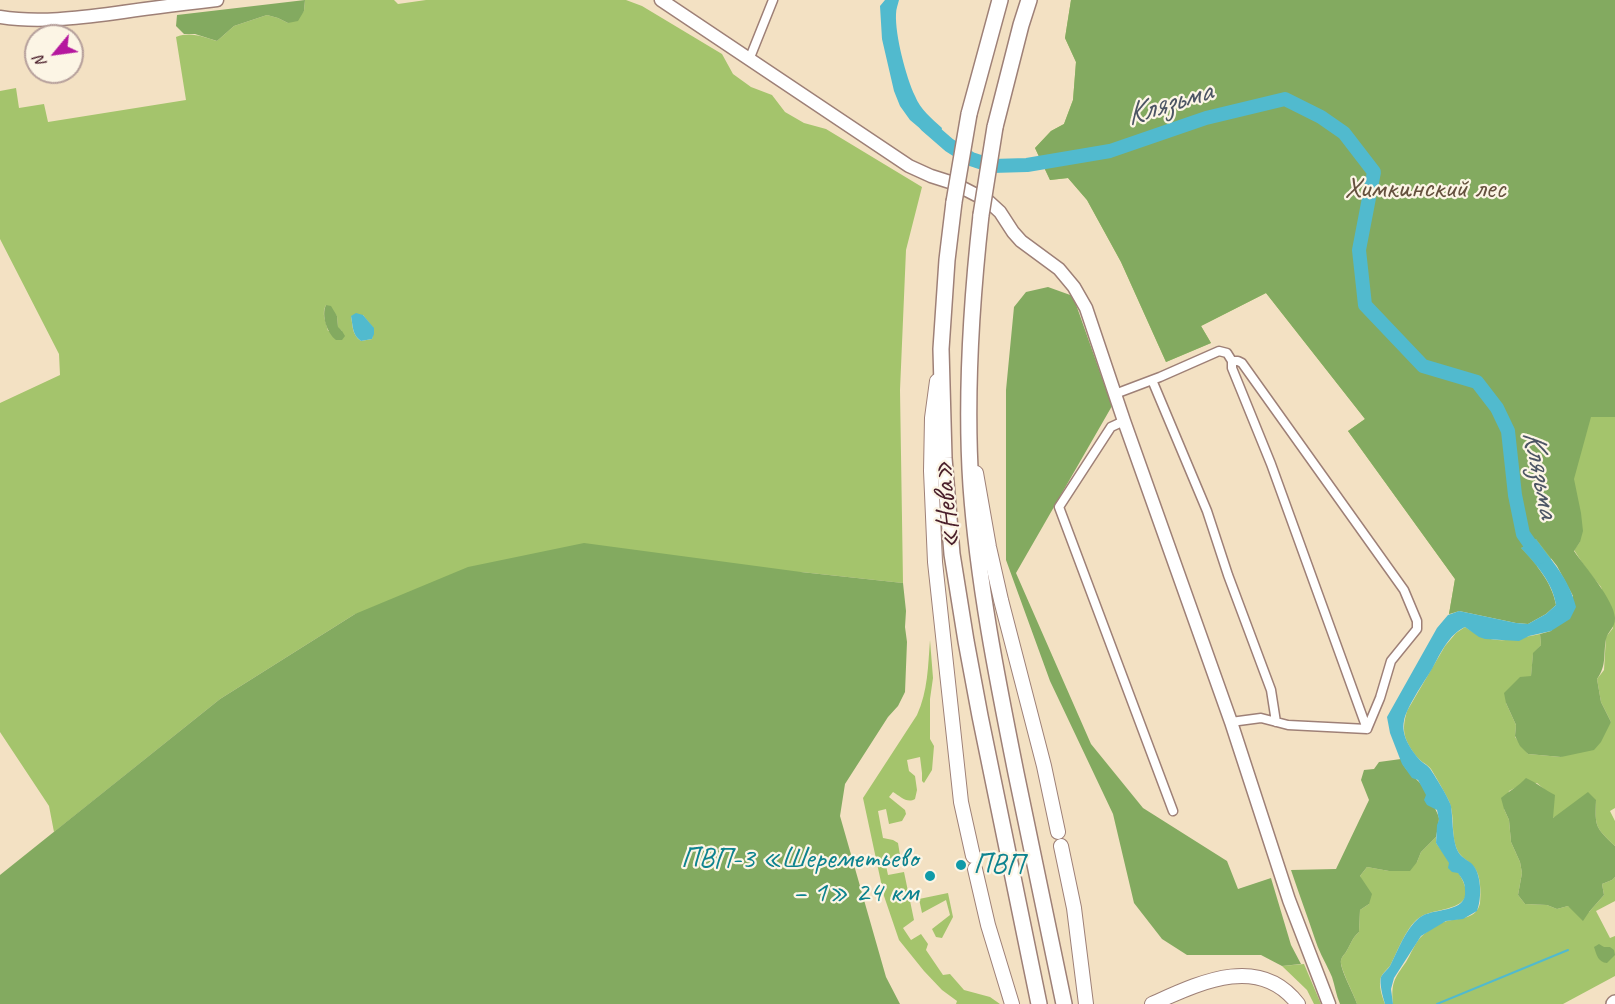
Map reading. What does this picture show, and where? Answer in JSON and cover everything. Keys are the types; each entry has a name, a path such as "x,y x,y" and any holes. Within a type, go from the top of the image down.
{"highway":[{"name":"«Нева»","path":"1000,0 969,114 954,202 947,260 941,349 944,459 952,554 966,641 1039,1004"},
{"name":"«Нева»","path":"1029,0 995,127 981,215 970,349 969,432 976,545 990,635 1064,1004"}],"main road":[{"path":"941,349 932,418 930,471 934,562 962,802 988,925 1012,1004"},
{"path":"969,432 989,548 1044,766 1074,908 1086,1004"},
{"path":"1152,1004 1213,979 1236,976 1253,976 1267,981 1290,995 1298,1004"}],"street":[{"path":"0,17 40,20 84,17 217,0"},
{"path":"661,0 909,166 953,183 988,201 1000,212 1021,241 1059,268 1074,287 1086,308 1231,723 1289,900 1329,1004"},
{"path":"749,60 773,0"},
{"path":"1115,394 1219,351 1227,353 1232,360 1232,368 1271,464 1367,729"},
{"path":"1232,360 1242,363 1404,590 1417,621 1417,629 1391,661 1380,698 1367,729"},
{"path":"1152,380 1207,511 1271,690 1276,722"},
{"path":"1124,421 1111,426 1059,507 1173,811"},
{"path":"1231,723 1261,718 1288,725 1367,729"}],"green space":[{"path":"305,0 394,0 398,4 426,0 626,0 642,6 722,54 733,74 751,87 772,95 785,112 804,123 826,129 922,187 906,250 900,390 903,583 801,572 355,614 220,699 54,832 49,806 0,732 0,403 60,375 59,354 0,239 0,91 16,88 19,108 44,104 48,122 186,100 176,37 192,35 217,41 234,26 267,15 288,23 304,11","holes":["326,305 337,316 338,328 342,331 328,331 324,315","363,315 374,329 372,339 361,341 354,333 351,316"]},
{"path":"305,0 304,11 298,21 288,23 267,15 234,26 217,41 195,34 184,34 176,26 177,15"},
{"name":"Химкинский лес","path":"1071,0 1615,0 1615,808 1610,811 1615,821 1615,846 1603,835 1598,826 1596,800 1553,818 1545,790 1537,783 1519,786 1509,791 1504,809 1509,820 1511,842 1522,873 1518,895 1525,904 1547,905 1557,909 1568,906 1589,912 1604,895 1602,884 1615,877 1615,901 1596,911 1610,938 1615,936 1615,976 1563,1004 1393,1004 1392,991 1396,977 1423,935 1444,922 1472,915 1480,903 1480,884 1476,870 1456,847 1449,801 1431,769 1419,759 1409,745 1404,730 1407,711 1445,646 1456,633 1465,627 1493,640 1510,640 1540,634 1541,645 1533,654 1531,677 1506,703 1516,725 1515,737 1528,754 1561,757 1611,722 1601,702 1597,679 1604,670 1606,637 1613,628 1601,587 1574,550 1580,542 1459,611 1449,614 1455,579 1348,431 1365,419 1266,293 1201,326 1211,343 1166,362 1121,262 1087,200 1068,178 1050,180 1035,148 1051,131 1064,124 1073,100 1076,62 1065,38"},
{"name":"Химкинский лес","path":"1071,0 1615,0 1615,417 1591,417 1574,479 1583,531 1574,551 1610,602 1615,618 1606,639 1603,664 1597,679 1601,702 1611,722 1601,742 1594,750 1561,757 1528,754 1520,746 1515,736 1516,725 1506,703 1504,693 1520,677 1531,676 1533,653 1541,645 1540,634 1551,631 1573,596 1557,566 1536,539 1521,548 1547,581 1556,605 1546,614 1528,624 1459,611 1449,614 1455,579 1348,431 1365,419 1266,293 1201,326 1211,343 1166,362 1121,262 1087,200 1068,178 1050,180 1035,148 1051,131 1064,124 1073,100 1076,62 1065,38"},
{"path":"1048,287 1073,296 1112,406 1016,573 1091,744 1143,808 1227,861 1238,889 1271,878 1291,945 1301,964 1282,966 1261,955 1187,955 1162,939 1134,903 1113,814 1050,681 1006,560 1006,390 1014,307 1026,292"},
{"path":"326,305 331,306 337,316 338,327 345,336 342,340 336,340 328,328 324,314"},
{"path":"584,543 903,583 907,642 905,692 845,784 840,816 886,977 900,1004 0,1004 0,875 220,699 355,614 468,567"},
{"path":"930,640 933,678 930,699 930,739 934,746 932,770 924,783 920,757 907,760 909,771 915,776 917,790 915,799 906,800 893,792 889,797 905,810 906,814 902,821 889,824 886,809 878,811 883,838 898,843 900,855 885,861 888,875 904,872 914,920 903,928 911,940 921,934 928,944 926,950 943,975 950,974 964,990 990,997 1000,1004 956,1004 957,1001 942,990 899,940 884,896 863,798 921,706 928,669"},
{"path":"1401,759 1405,768 1420,783 1436,810 1439,818 1436,837 1421,852 1410,871 1389,871 1367,867 1360,876 1372,894 1369,904 1360,910 1359,932 1341,960 1344,975 1357,1004 1340,1004 1291,870 1336,869 1369,800 1361,780 1364,770 1374,769 1379,762"},
{"path":"1526,778 1555,795 1553,818 1588,792 1596,800 1596,821 1600,830 1615,846 1615,877 1602,884 1604,895 1583,921 1568,906 1557,909 1547,905 1525,904 1518,895 1522,873 1511,842 1509,820 1501,798"},
{"path":"1436,837 1436,843 1463,881 1466,894 1464,899 1454,906 1422,916 1412,925 1390,966 1381,977 1380,987 1385,1004 1357,1004 1344,974 1341,960 1359,932 1360,910 1369,904 1360,876 1367,867 1389,871 1417,862 1421,852"},
{"path":"948,893 953,917 942,938 936,937 932,929 950,915 946,900 922,913 919,899"},
{"path":"1599,944 1614,950 1615,955 1607,963 1597,956 1594,947"},
{"path":"1304,964 1321,1004 1314,1004 1307,990 1282,966"}],"water":[{"path":"885,0 899,0 896,23 905,67 917,101 942,128 938,142 910,120 900,106 894,91 882,39 880,6"},
{"path":"356,313 363,315 374,328 372,339 361,341 356,336 351,316"},
{"path":"1536,539 1569,587 1576,607 1570,619 1551,631 1519,641 1485,639 1465,627 1459,630 1446,645 1405,716 1403,726 1407,741 1418,758 1431,770 1450,802 1456,847 1460,855 1475,867 1479,879 1480,900 1477,911 1463,919 1446,921 1421,936 1394,978 1391,989 1393,1004 1385,1004 1381,977 1390,966 1410,928 1425,915 1455,907 1461,903 1465,890 1462,879 1458,873 1448,868 1449,863 1436,843 1439,820 1437,810 1427,805 1424,800 1426,795 1418,780 1412,778 1402,764 1390,733 1387,717 1437,628 1448,615 1459,611 1528,624 1546,614 1556,605 1548,582 1521,548"}],"waterway":[{"name":"Клязьма","path":"926,125 949,145 971,159 992,166 1027,165 1110,151 1206,118 1285,99 1321,117 1344,133 1374,172 1359,250 1365,305 1423,366 1477,382 1497,408 1508,431 1515,495 1523,534 1539,557"},
{"path":"1437,1004 1568,950"}],"place":[{"name":"ПВП","path":"961,865"},
{"name":"ПВП-3 «Шереметьево – 1» 24 км","path":"930,876"}]}
